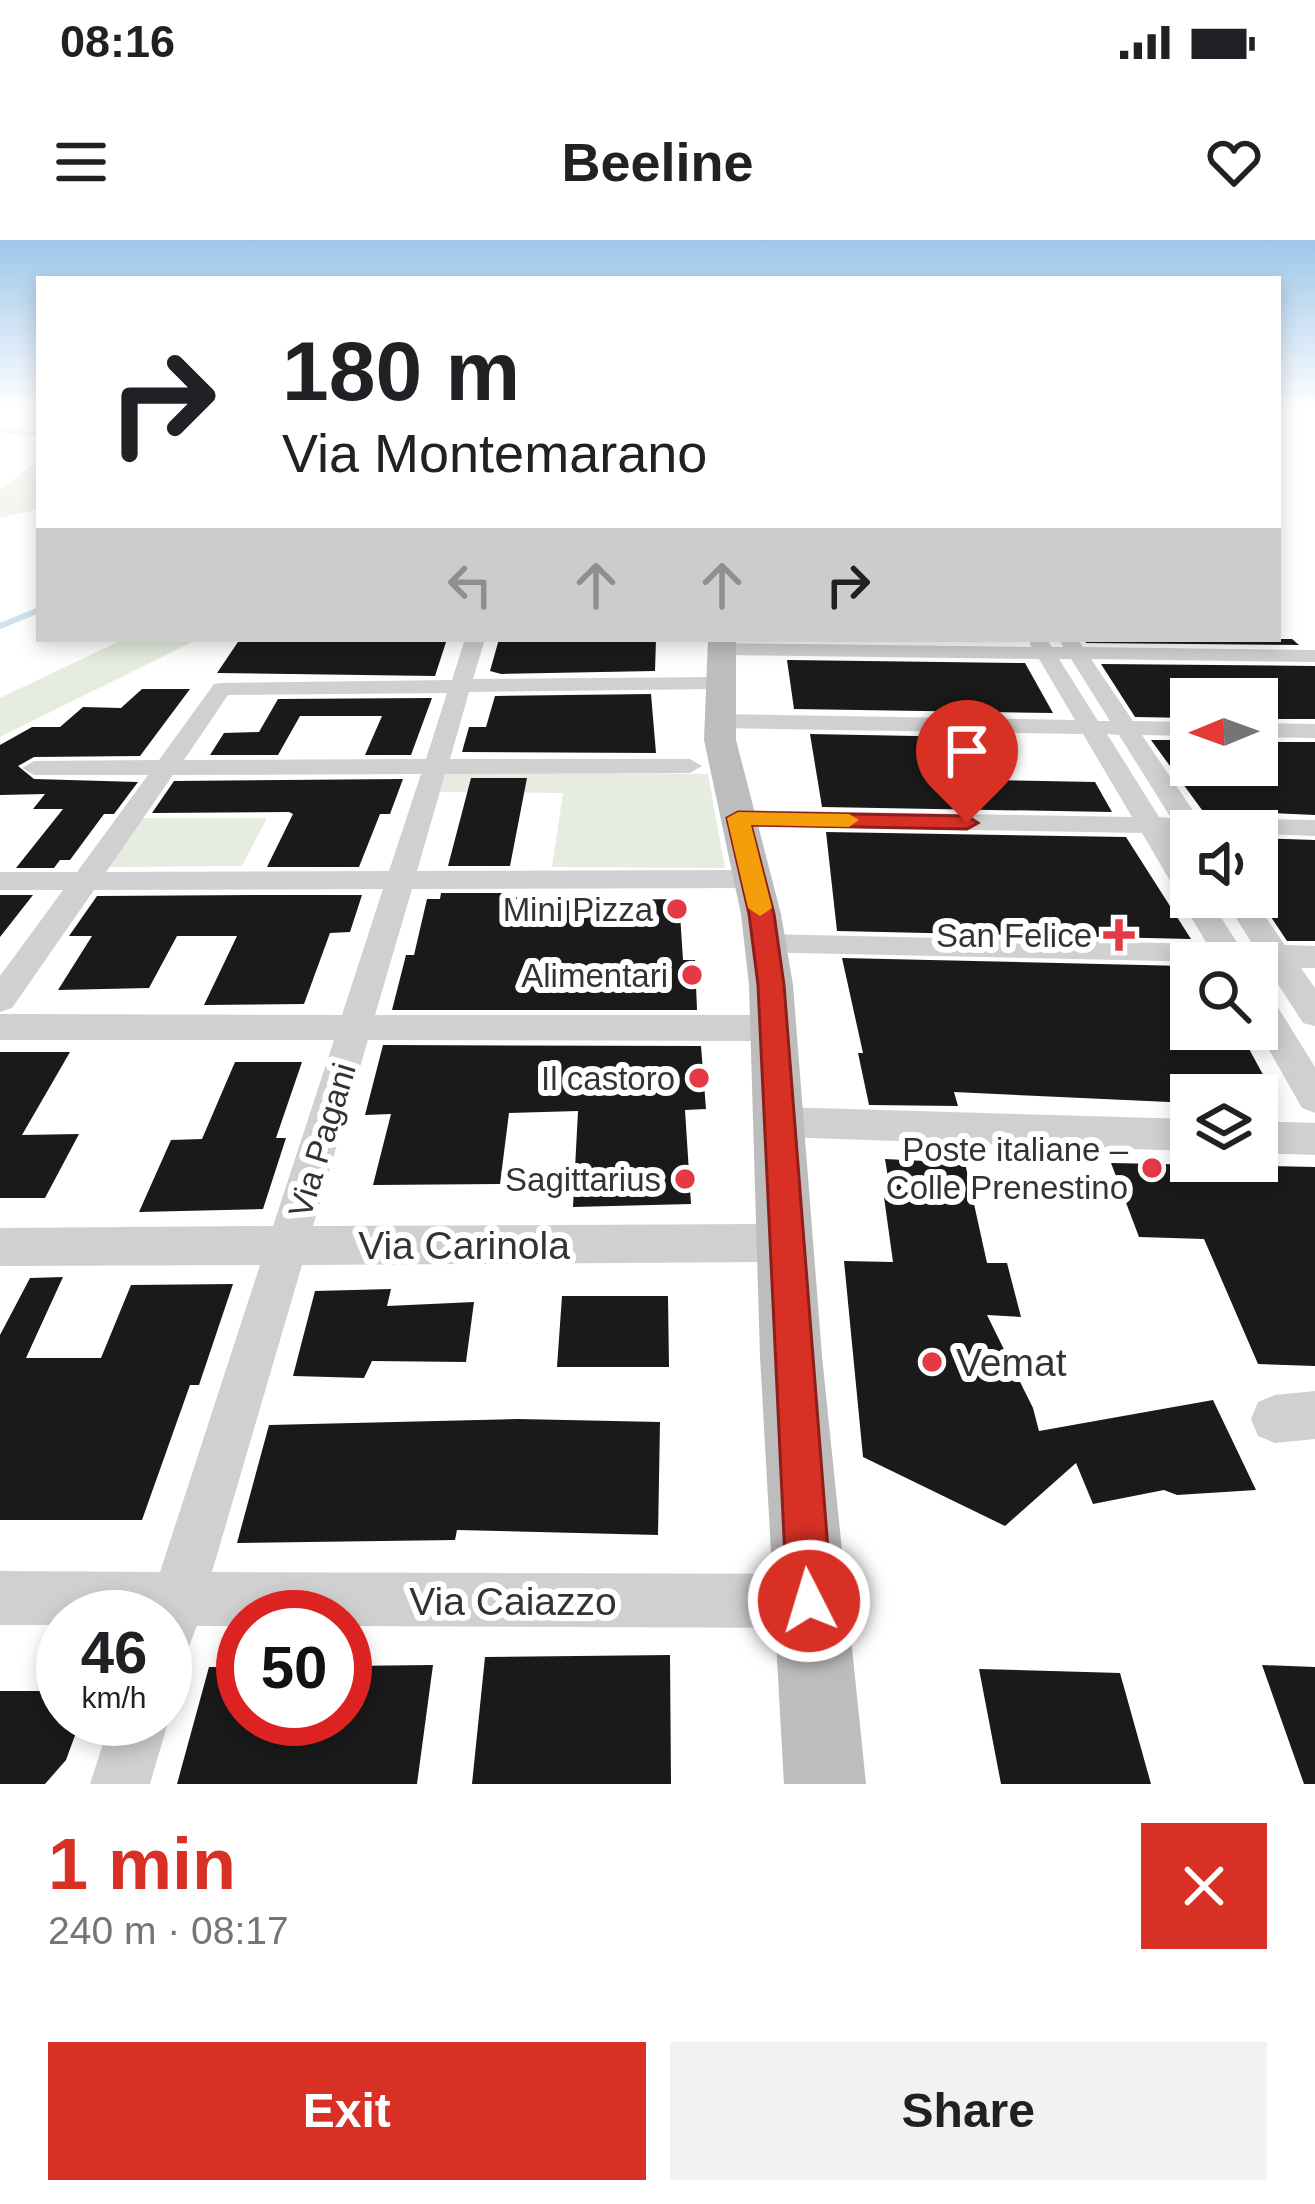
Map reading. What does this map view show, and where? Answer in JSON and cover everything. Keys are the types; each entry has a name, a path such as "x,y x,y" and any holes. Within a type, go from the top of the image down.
{"main road":[{"path":"714,692 766,946 825,1784"}],"street":[{"name":"Via Pagani","path":"180,1590 474,642"},
{"path":"34,768 436,767 714,692 1057,646 1315,656"},
{"path":"1057,646 1093,728 1170,858"},
{"path":"1057,646 1126,728 1179,810"},
{"path":"0,1000 222,689 461,685 714,692 1093,728 1170,729"},
{"path":"1278,730 1315,730"},
{"path":"738,818 1170,827"},
{"path":"1278,828 1315,828"},
{"path":"0,881 754,878"},
{"path":"766,946 1170,957"},
{"path":"1278,956 1315,957"},
{"path":"1278,958 1315,1014"},
{"path":"0,1027 774,1028"},
{"path":"1278,1036 1315,1098"},
{"path":"779,1123 1170,1134"},
{"path":"1278,1138 1315,1139"},
{"name":"Via Carinola","path":"0,1247 784,1243"},
{"name":"Via Caiazzo","path":"0,1598 36,1603"},
{"name":"Via Caiazzo","path":"192,1619 809,1601"},
{"path":"120,1784 132,1746"}],"shaded area":[{"path":"13,479 36,479 36,510 0,518 0,489"},
{"path":"118,642 192,642 0,737 0,698"},
{"path":"445,772 708,774 725,868 552,867 563,793 438,792"},
{"path":"135,818 267,818 242,866 102,867"}],"building":[{"path":"1292,639 1299,645 1086,643"},
{"path":"238,642 446,642 435,676 217,673"},
{"path":"498,642 656,642 655,671 490,671"},
{"path":"787,660 1025,663 1053,713 794,709"},
{"path":"1101,664 1315,666 1315,719 1278,719 1278,678 1170,678 1170,718 1135,717"},
{"path":"142,689 190,689 140,756 34,757 18,766 34,779 138,782 114,814 104,814 70,860 60,860 54,868 16,868 63,809 33,809 45,794 0,795 0,745 32,727 60,727 83,707 121,708"},
{"path":"651,694 656,753 462,752 469,727 486,727 495,696"},
{"path":"432,698 411,755 365,755 382,716 300,716 278,755 210,755 224,733 259,732 278,699"},
{"path":"810,734 970,737 988,780 1095,782 1112,812 822,807"},
{"path":"1151,740 1170,740 1170,766"},
{"path":"1278,742 1315,742 1315,815 1202,810 1185,786 1278,786"},
{"path":"471,778 527,778 510,866 448,866"},
{"path":"403,779 390,814 380,814 359,867 267,867 293,814 289,812 152,813 174,781"},
{"path":"826,832 1126,837 1170,906 1170,918 1178,918 1191,939 837,931"},
{"path":"1278,839 1315,840 1315,941 1287,941 1272,918 1278,918"},
{"path":"441,893 505,893 504,898 535,897 534,901 679,899 683,960 695,960 697,1010 392,1010 406,955 414,955 427,899 440,899"},
{"path":"0,895 33,895 0,937"},
{"path":"362,895 350,932 330,933 304,1004 204,1005 237,936 177,936 149,988 58,990 92,936 69,936 97,896"},
{"path":"842,958 1170,966 1170,1050 1250,1050 1263,1074 1170,1074 1170,1102 954,1092 958,1106 869,1105 858,1053 863,1053"},
{"path":"383,1045 701,1046 706,1109 685,1110 691,1204 573,1207 578,1111 509,1113 500,1184 373,1185 391,1114 365,1115"},
{"path":"0,1052 70,1052 22,1135 79,1134 45,1198 0,1198"},
{"path":"235,1062 302,1062 276,1138 286,1138 263,1209 139,1212 171,1140 202,1139"},
{"name":"Vemat","path":"885,1159 965,1163 987,1263 1007,1263 1021,1317 987,1315 1033,1408 1039,1431 1213,1400 1256,1490 1177,1495 1164,1490 1093,1504 1076,1463 1005,1526 863,1457 844,1261 893,1262 883,1190 890,1190"},
{"path":"1111,1163 1170,1164 1170,1182 1278,1182 1278,1166 1315,1167 1315,1366 1258,1364 1204,1239 1139,1237"},
{"path":"63,1277 26,1358 101,1358 131,1285 233,1284 199,1385 190,1385 142,1520 0,1520 0,1335 30,1278"},
{"path":"391,1289 387,1306 474,1302 466,1362 372,1361 364,1378 293,1376 315,1291"},
{"path":"562,1296 668,1296 669,1367 557,1367"},
{"path":"518,1419 660,1422 658,1535 457,1530 455,1540 237,1543 269,1425"},
{"path":"670,1655 671,1784 472,1784 485,1657"},
{"path":"433,1665 417,1784 177,1784 187,1746 192,1746 209,1667 216,1667 216,1746 372,1746 372,1666"},
{"path":"1262,1665 1315,1667 1315,1784 1304,1784"},
{"path":"979,1669 1120,1673 1151,1784 1001,1784"},
{"path":"0,1691 36,1691 36,1746 71,1746 66,1760 45,1784 0,1784"}],"waterway":[{"path":"0,626 36,611"}],"slow traffic":[{"path":"760,908 738,818 849,820"}],"place":[{"name":"Mini Pizza","path":"677,909"},
{"name":"San Felice","path":"1119,935"},
{"name":"Alimentari","path":"692,975"},
{"name":"Il castoro","path":"699,1078"},
{"name":"Poste italiane – Colle Prenestino","path":"1152,1168"},
{"name":"Sagittarius","path":"685,1179"},
{"name":"Vemat","path":"932,1362"}],"route":[{"path":"809,1601 771,985 761,914 738,818 967,823"}]}
